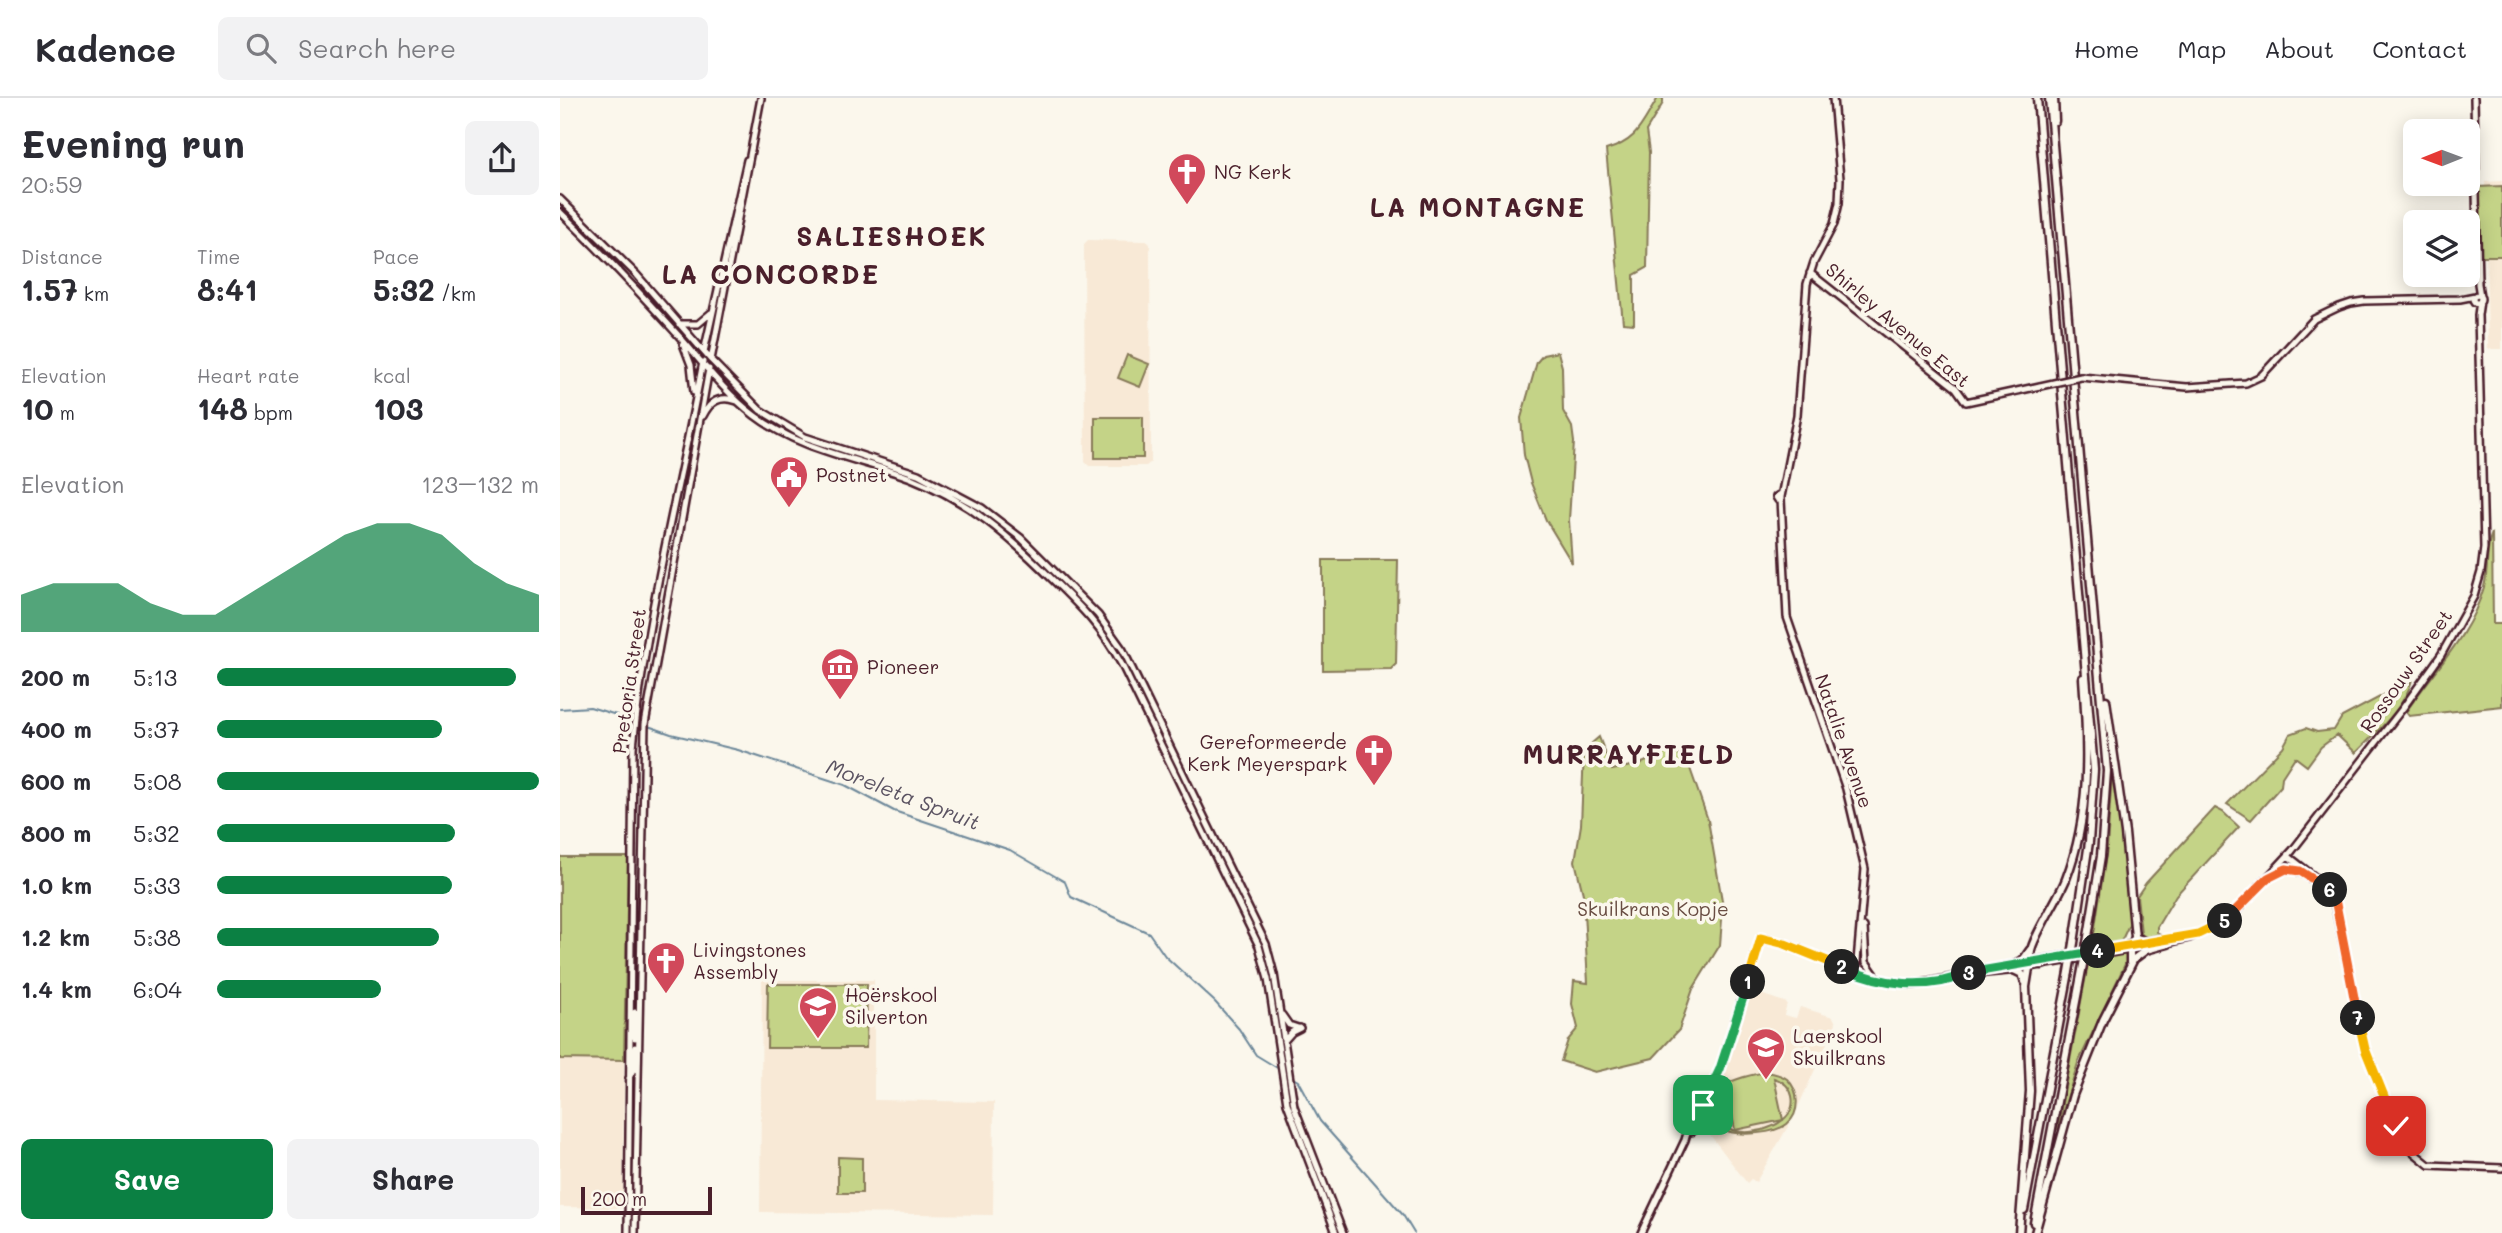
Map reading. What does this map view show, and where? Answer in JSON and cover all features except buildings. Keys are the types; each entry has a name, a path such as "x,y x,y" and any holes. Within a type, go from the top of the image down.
{"highway":[{"path":"2019,1233 2074,943 2090,842 2094,789 2089,697 2037,98"},
{"path":"2034,1233 2087,943 2101,856 2107,790 2098,646 2051,98"},
{"path":"2019,1233 2030,1091 2026,987 2023,976 2014,967 2030,949 2065,881 2074,856 2082,818 2087,738 2075,543"},
{"path":"2098,646 2125,833 2133,944 2129,969"},
{"path":"2120,947 2146,942"},
{"path":"2034,1233 2073,1094 2089,1051 2129,969 2140,953 2168,944"},
{"path":"2026,987 2031,963 2030,949"},
{"path":"2031,963 2042,965"}],"main road":[{"name":"Pretoria Street","path":"635,1233 643,750 648,699 761,98"},
{"name":"Natalie Avenue","path":"1833,98 1840,179 1839,203 1834,223 1810,273 1803,315 1796,421 1779,498 1788,625 1846,789 1865,869 1856,973"},
{"name":"Rossouw Street","path":"2042,965 2133,944 2168,944 2198,934 2230,918 2288,856 2432,669 2474,596 2481,572 2484,540 2474,98"},
{"name":"Pretoria Street","path":"628,1233 633,748 669,526 712,311 741,178 752,144"},
{"path":"560,199 636,274 704,353 760,410 782,425 820,443 918,474 990,513 1030,546 1108,627 1126,657 1260,930 1270,958 1290,1085 1299,1122 1343,1233"},
{"path":"560,212 702,363 760,419 802,443 912,479 970,509 1002,531 1093,619 1103,632 1122,665 1259,946 1268,979 1283,1081 1292,1121 1336,1233"},
{"name":"Shirley Avenue East","path":"1810,273 1956,388 1966,402 2081,377 2187,387 2246,383 2261,376 2314,319 2339,307 2364,301 2477,299"},
{"path":"680,324 698,324 712,311"},
{"path":"677,334 693,372 694,409"},
{"path":"701,421 708,406 716,400 727,398 740,402"},
{"path":"2288,856 2332,893 2365,1049 2396,1126 2412,1152 2429,1165 2501,1168"},
{"path":"2268,878 2281,870 2294,869 2325,885"},
{"path":"1862,920 1866,962 1878,979"},
{"name":"Rossouw Street","path":"2146,942 2198,934"},
{"path":"1641,1233 1720,1069 1761,938 1792,946 1856,973 1913,985 2120,947"},
{"path":"629,1078 633,1070 635,1013 639,1007"},
{"path":"1280,1009 1286,1022 1299,1028 1284,1041"}],"shaded area":[{"path":"2502,181 2502,349 2488,349 2485,182"},
{"path":"1088,240 1147,241 1150,244 1151,462 1146,466 1089,466 1085,462 1084,244"},
{"name":"Hoërskool Silverton","path":"762,980 874,980 874,1100 994,1102 993,1215 760,1212"},
{"name":"Laerskool Skuilkrans","path":"1752,991 1787,1003 1784,1015 1796,1018 1800,1007 1833,1017 1836,1023 1794,1116 1756,1182 1751,1179 1747,1183 1704,1127 1703,1120 1725,1075"},
{"path":"560,1059 624,1060 623,1208 560,1207"}],"green space":[{"path":"1658,98 1663,98 1663,103 1646,131 1649,152 1647,268 1634,275 1634,324 1623,323 1606,150 1625,142 1638,131"},
{"path":"2502,186 2502,256 2480,256 2480,210 2477,210 2477,196 2480,196 2480,187"},
{"path":"1558,352 1562,367 1563,411 1572,427 1574,442 1569,520 1572,563 1546,520 1531,483 1524,455 1521,418 1537,362 1543,355"},
{"path":"1127,355 1149,364 1140,387 1118,378"},
{"path":"1095,417 1143,417 1143,458 1095,458"},
{"path":"2492,533 2493,624 2502,624 2502,706 2409,716 2406,712 2461,637 2478,605 2484,587"},
{"path":"1323,560 1398,560 1396,664 1391,669 1323,670"},
{"path":"2412,680 2396,710 2356,753 2337,735 2321,747 2307,766 2295,757 2282,777 2281,786 2251,820 2227,804 2283,747 2290,734 2306,728 2317,732 2334,730 2342,717"},
{"name":"Skuilkrans Kopje","path":"1599,737 1612,770 1640,764 1669,751 1686,757 1708,820 1723,906 1720,945 1693,989 1679,1030 1653,1058 1595,1072 1561,1061 1568,1040 1578,1028 1572,1004 1574,981 1588,983 1583,894 1575,861 1581,825 1584,750"},
{"path":"2113,759 2124,836 2131,920 2121,942 2092,947 2107,848"},
{"path":"2215,808 2239,827 2176,895 2157,927 2160,934 2145,938 2141,933 2137,896"},
{"path":"560,857 628,857 624,1060 560,1059"},
{"path":"2127,953 2128,958 2078,1063 2057,1130 2089,959"},
{"path":"768,984 867,984 866,1048 767,1048"},
{"path":"1766,1072 1780,1075 1791,1084 1797,1102 1791,1119 1787,1124 1766,1132 1749,1134 1727,1131 1716,1117 1712,1105 1714,1096 1729,1082","holes":["1774,1078 1786,1085 1792,1096 1792,1106 1783,1120","1727,1088 1735,1130 1783,1120 1764,1130 1736,1131 1724,1124 1718,1106"]},
{"path":"838,1157 862,1158 862,1193 838,1193"}],"waterway":[{"name":"Moreleta Spruit","path":"560,709 590,707 633,720"},
{"name":"Moreleta Spruit","path":"648,726 738,750 845,785 894,811 1010,850 1065,882 1071,897 1149,933 1165,956 1215,1002 1239,1029 1256,1055 1279,1069"},
{"name":"Moreleta Spruit","path":"1293,1078 1298,1081 1320,1121 1403,1215 1414,1233"}],"place":[{"name":"NG Kerk","path":"1187,206"},
{"name":"Postnet","path":"789,509"},
{"name":"Pioneer","path":"840,701"},
{"name":"Gereformeerde Kerk Meyerspark","path":"1374,787"},
{"name":"Livingstones Assembly","path":"666,995"},
{"name":"Hoërskool Silverton","path":"818,1040"},
{"name":"Laerskool Skuilkrans","path":"1766,1081"}],"district":[{"name":"LA MONTAGNE","path":"1478,208"},
{"name":"SALIESHOEK","path":"892,237"},
{"name":"LA CONCORDE","path":"771,275"},
{"name":"MURRAYFIELD","path":"1629,755"}],"route":[{"path":"1703,1105 1720,1069 1761,938 1785,944 1856,973 1902,984 1926,984 1977,971 2198,934 2230,918 2268,878 2289,868 2325,885 2333,896 2365,1049 2396,1126"}]}
